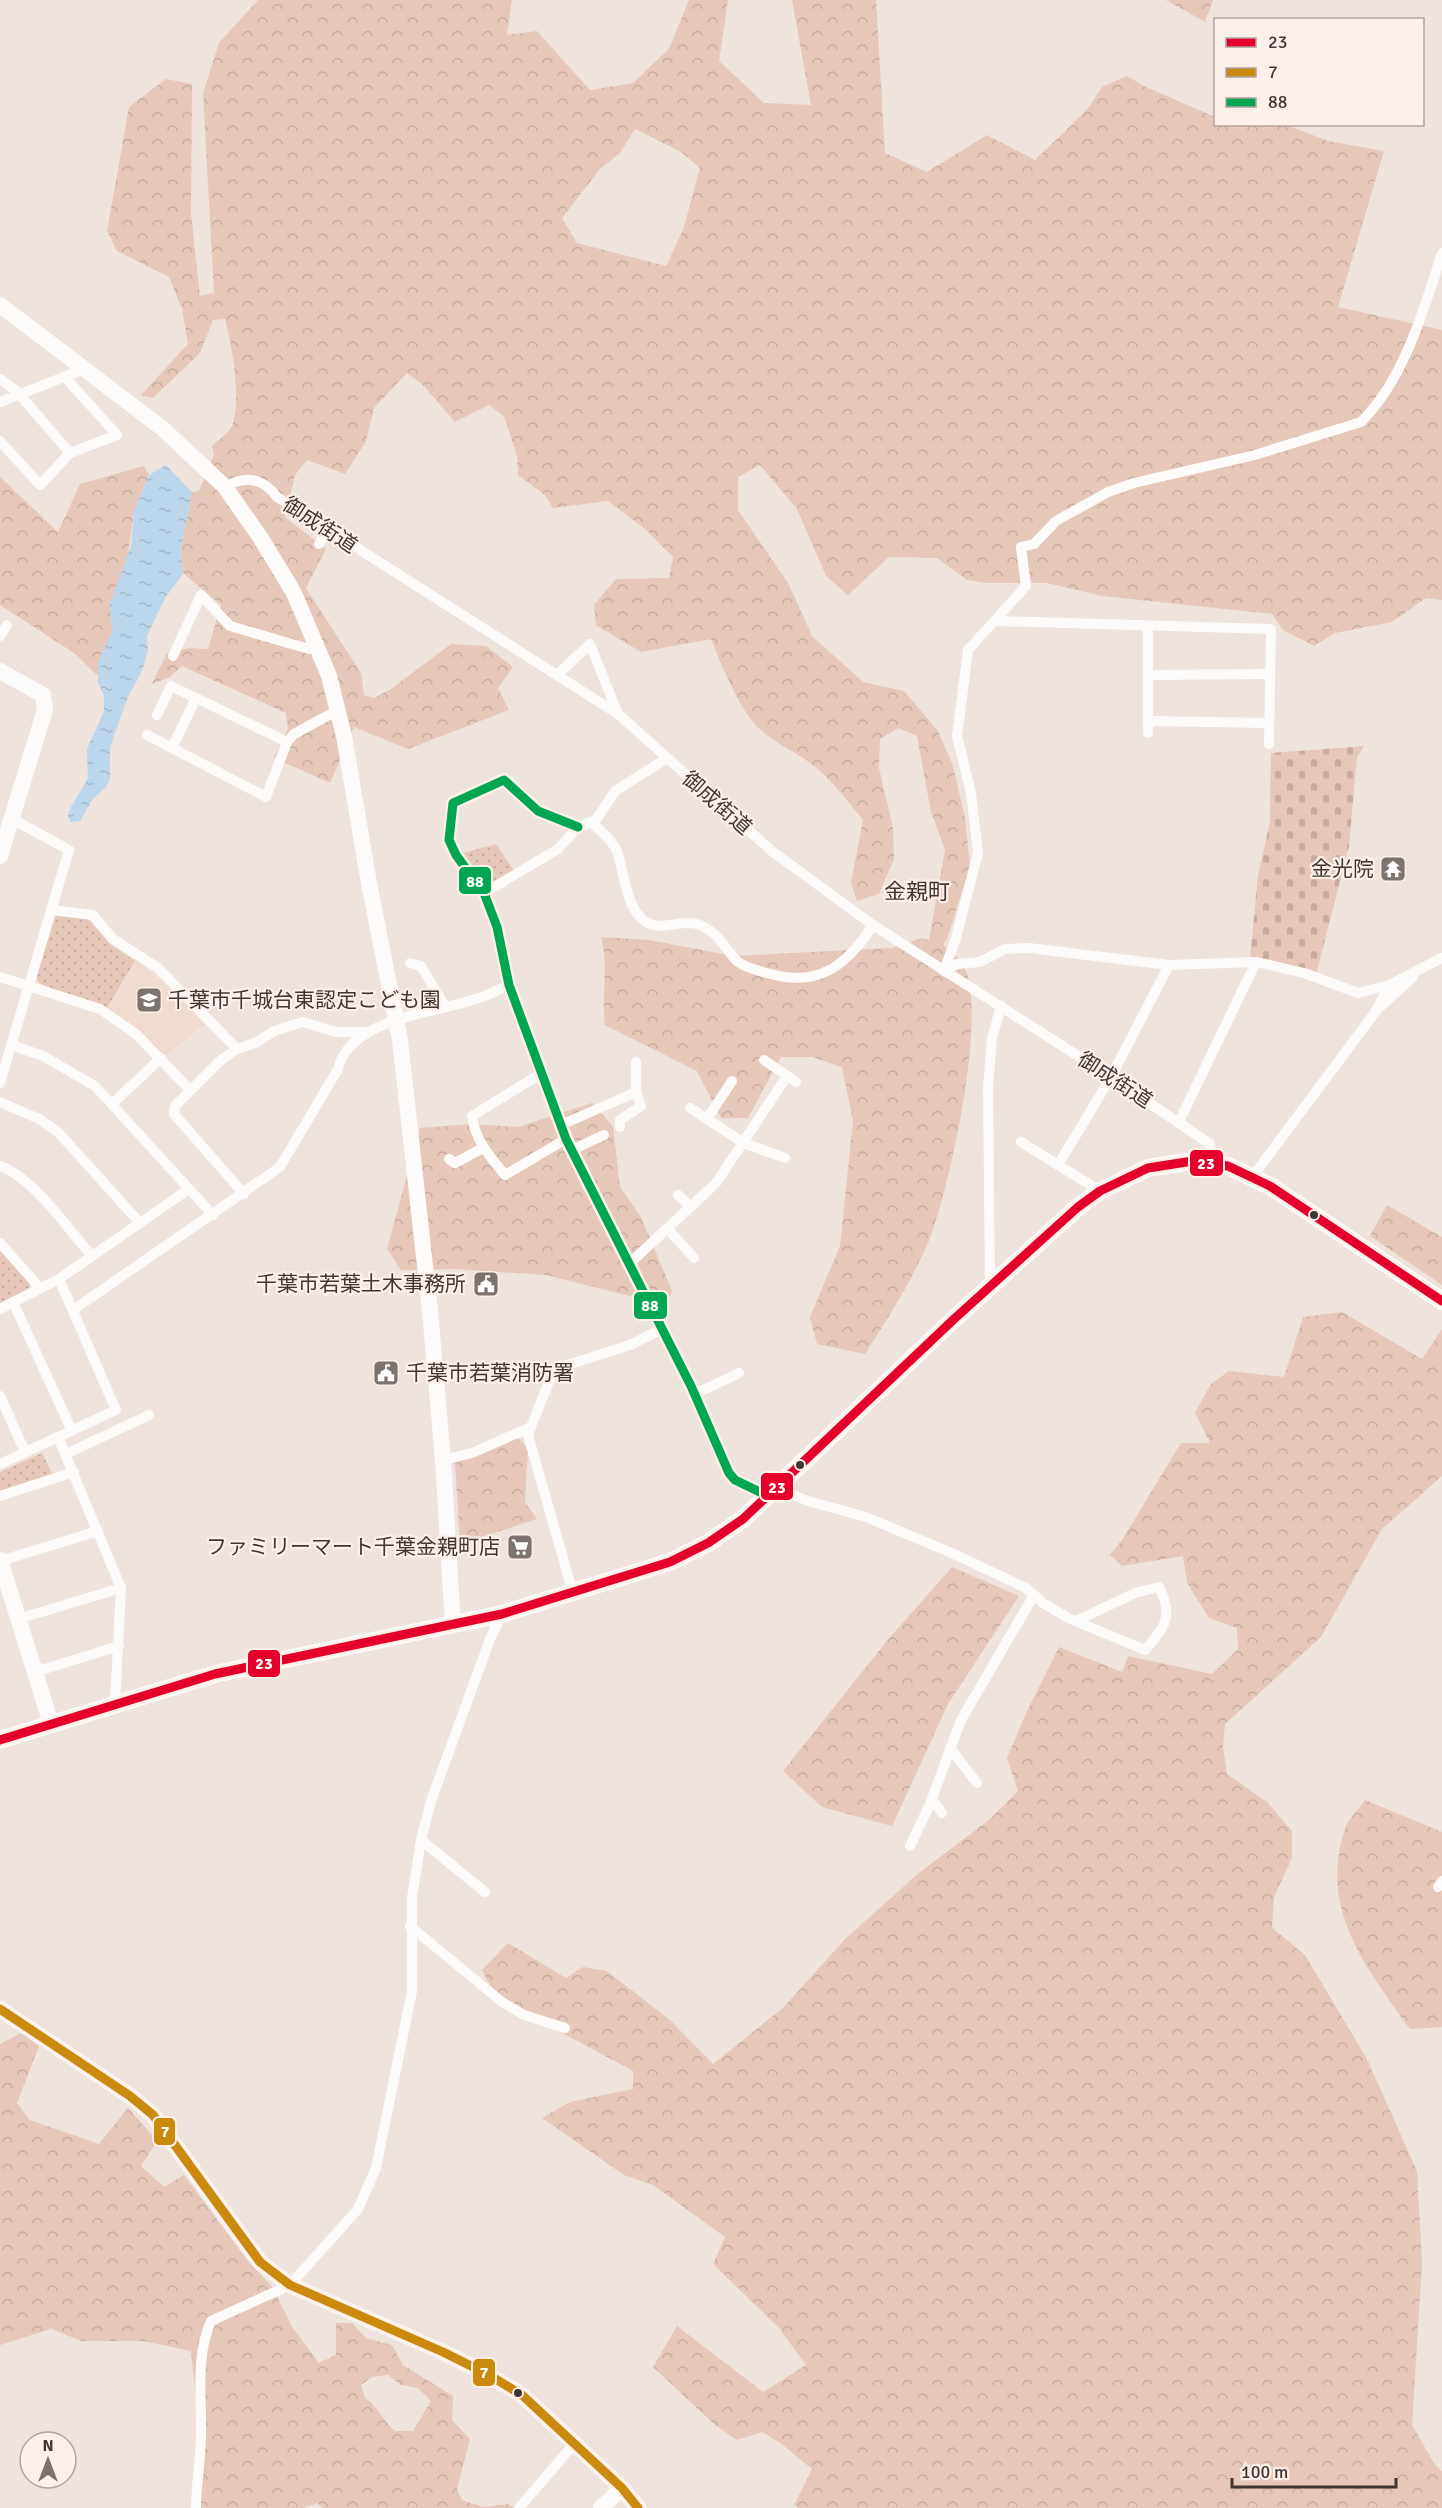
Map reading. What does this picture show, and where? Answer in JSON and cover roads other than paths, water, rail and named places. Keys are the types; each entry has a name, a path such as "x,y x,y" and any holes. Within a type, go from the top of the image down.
{"main road":[{"path":"0,1740 215,1674 502,1614 650,1570 687,1554 734,1526 773,1492 1078,1207 1100,1191 1148,1168 1173,1163 1213,1162 1253,1176 1442,1301"}],"street":[{"path":"944,971 978,853 971,793 957,736 964,672 968,650 1027,583 1021,547 1040,539 1056,521 1072,510 1108,492 1134,483 1255,455 1360,422 1371,412 1412,344 1442,253"},
{"path":"0,305 87,368 162,428 225,487 278,565 318,645 338,710 396,1021 430,1311 443,1460 453,1625"},
{"path":"0,402 87,368"},
{"path":"0,441 40,485 70,453 117,435 65,377"},
{"path":"0,379 20,394 70,453"},
{"name":"御成街道","path":"225,487 244,479 269,486 278,497 618,714 773,852 873,925 1179,1122 1210,1144 1213,1162"},
{"path":"319,544 327,529"},
{"path":"173,656 201,595 230,626 239,631 264,634 309,650 318,645"},
{"path":"995,621 1271,629 1269,744"},
{"path":"0,636 7,625"},
{"path":"1148,626 1148,727 1269,723"},
{"path":"557,675 591,644 618,714"},
{"path":"0,671 43,695 45,702 45,710 0,856"},
{"path":"1148,675 1270,674"},
{"path":"157,715 171,686 287,742"},
{"path":"172,748 196,698"},
{"path":"147,735 266,796 287,742 294,734 338,710"},
{"path":"484,893 558,849 578,827 592,823 615,792 666,759"},
{"path":"578,827 538,811 504,780 453,803 449,840 456,855 484,893 497,927 509,985 566,1139 695,1394 729,1473 735,1480 888,1525 1026,1588 1056,1611 1076,1621 1145,1650 1164,1626 1166,1602 1159,1587 1135,1593 1076,1621"},
{"path":"0,1083 69,850 12,819"},
{"path":"592,823 609,839 618,853 621,872 639,916 648,924 658,927 689,922 700,924 716,933 738,961 749,968 794,980 828,973 863,940 873,925"},
{"path":"51,910 93,915 113,939 158,968 237,1049"},
{"path":"944,971 957,964 980,962 1005,950 1029,948 1169,965 1256,962 1304,973 1358,993 1389,985 1421,971 1442,958"},
{"path":"1179,1122 1256,962"},
{"path":"410,963 421,966 445,1006"},
{"path":"1058,1165 1112,1077 1169,965"},
{"path":"1376,1011 1421,971"},
{"path":"0,977 100,1009 136,1034 190,1090"},
{"path":"72,1310 244,1194 280,1167 338,1069 341,1055 369,1032 411,1014 479,998 509,985"},
{"path":"1253,1176 1376,1011 1389,985"},
{"path":"990,1287 988,1088 992,1038 1000,1006"},
{"path":"244,1194 174,1114 175,1106 237,1049 257,1042 274,1031 303,1022 336,1032 369,1032"},
{"path":"11,1045 62,1065 95,1086 113,1103 213,1215"},
{"path":"113,1103 161,1058"},
{"path":"629,1264 716,1183 791,1079 764,1060"},
{"path":"620,1127 620,1120 641,1106 636,1092 636,1062"},
{"path":"542,1073 472,1116 483,1148 505,1175 566,1139"},
{"path":"707,1119 732,1081"},
{"path":"561,1125 636,1092"},
{"path":"0,1102 39,1119 58,1132 140,1223"},
{"path":"690,1108 744,1143 785,1158"},
{"path":"572,1150 604,1135"},
{"path":"1021,1142 1100,1191"},
{"path":"449,1159 455,1163 483,1148"},
{"path":"0,1166 20,1176 92,1256"},
{"path":"0,1309 59,1279 189,1189"},
{"path":"678,1195 691,1207"},
{"path":"668,1228 694,1258"},
{"path":"0,1243 40,1288"},
{"path":"0,1464 117,1410 59,1279"},
{"path":"13,1302 72,1431"},
{"path":"573,1593 528,1435 552,1374 564,1366 630,1345 662,1329"},
{"path":"695,1394 739,1373"},
{"path":"0,1396 25,1452"},
{"path":"66,1454 149,1415"},
{"path":"443,1460 472,1453 531,1427"},
{"path":"58,1437 121,1588 116,1703"},
{"path":"0,1496 74,1472"},
{"path":"51,1724 18,1619 4,1586 0,1561 98,1531"},
{"path":"18,1619 121,1588"},
{"path":"910,1846 973,1699 1034,1595"},
{"path":"196,2508 201,2442 202,2341 211,2321 290,2285 301,2270 346,2225 358,2209 376,2168 412,1991 413,1951 410,1926 421,1840 431,1801 490,1639 502,1614"},
{"path":"35,1672 119,1646"},
{"path":"950,1749 977,1783"},
{"path":"932,1799 942,1813"},
{"path":"421,1840 485,1892"},
{"path":"410,1926 502,2002 524,2015 565,2028"},
{"path":"0,2009 130,2096 153,2115 171,2137 252,2254 290,2285 489,2374 522,2395 622,2488 638,2508"},
{"path":"519,2508 574,2444"},
{"path":"601,2508 622,2488"}],"water":[{"path":"166,465 192,492 181,549 183,574 165,598 147,636 148,650 142,671 128,697 110,747 110,779 106,787 92,800 80,821 71,822 68,816 70,809 88,778 87,749 104,711 104,696 98,682 98,662 112,632 110,603 131,546 134,511 149,475"}],"place":[{"name":"金光院","path":"1393,869"},
{"name":"千葉市千城台東認定こども園","path":"149,1000"},
{"name":"千葉市若葉土木事務所","path":"486,1284"},
{"name":"千葉市若葉消防署","path":"386,1373"},
{"name":"ファミリーマート千葉金親町店","path":"520,1547"}],"district":[{"name":"金親町","path":"917,891"}]}
